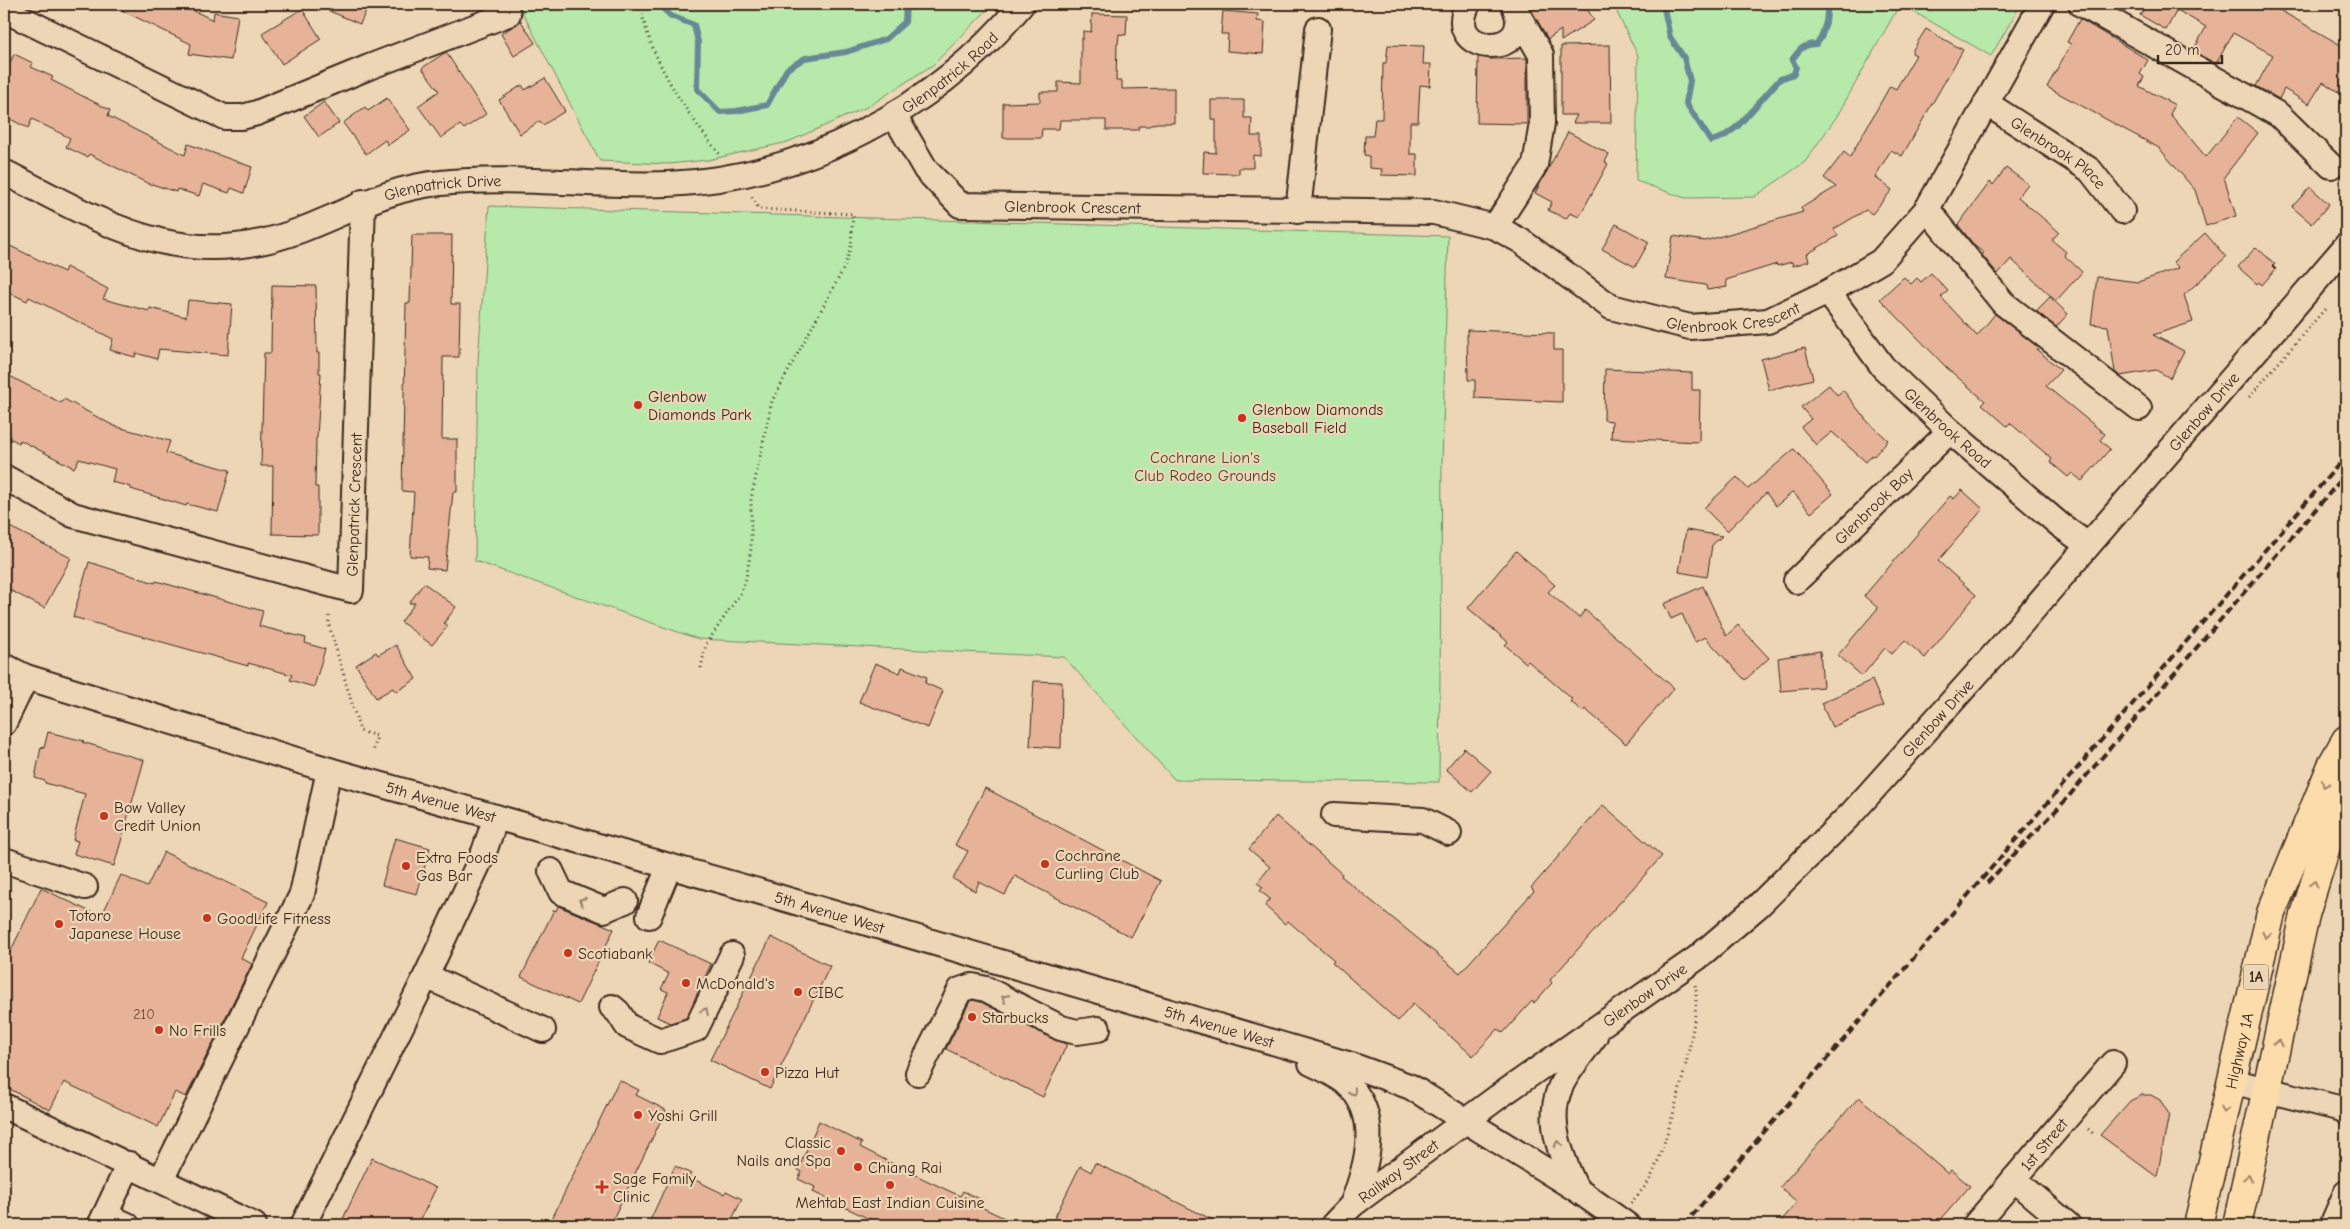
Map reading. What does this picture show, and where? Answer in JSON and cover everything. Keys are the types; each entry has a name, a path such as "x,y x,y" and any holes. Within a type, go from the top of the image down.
{"main road":[{"name":"Highway 1A","path":"2198,1225 2271,913 2333,763 2346,740"},
{"name":"1A","path":"2237,1225 2305,915 2346,782"}],"street":[{"name":"Glenpatrick Road","path":"894,115 921,98 976,54 992,39 1022,4"},
{"path":"1468,4 1464,12 1466,30 1471,38 1486,46 1495,46 1511,38 1518,22 1515,8"},
{"name":"Glenbrook Crescent","path":"894,115 926,170 960,205 1434,212 1495,227 1521,241 1611,307 1690,327 1768,321 1828,292 1881,261 1927,209 2042,4"},
{"path":"2081,4 2279,115 2331,166"},
{"path":"1495,227 1535,165 1542,122 1541,55 1515,8"},
{"path":"4,10 224,117 242,117 257,113 369,67 508,14"},
{"path":"1298,211 1318,29"},
{"name":"Glenbrook Place","path":"1986,103 2090,170 2122,211"},
{"name":"Glenpatrick Drive","path":"4,172 125,231 156,241 200,247 257,243 281,237 363,202 393,192 439,183 478,181 668,184 736,176 827,148 863,132 894,115"},
{"name":"Glenpatrick Crescent","path":"4,477 73,514 351,590 363,202"},
{"path":"1927,209 2003,303 2139,408"},
{"name":"Glenbow Drive","path":"1466,1120 1697,958 1759,905 1815,850 1852,812 2000,648 2346,246"},
{"name":"Glenbrook Road","path":"1828,292 1883,367 1950,431 2060,525 2088,545"},
{"name":"Glenbrook Bay","path":"1796,580 1950,431"},
{"name":"5th Avenue West","path":"4,666 26,677 329,770 1351,1064 1411,1087 1576,1189 1628,1216"},
{"path":"4,723 26,677"},
{"path":"161,1180 302,894 329,770"},
{"path":"1334,815 1424,820 1449,833"},
{"path":"303,1225 426,976 484,852 496,817"},
{"path":"4,860 85,887"},
{"path":"649,916 669,867"},
{"path":"551,871 561,892 604,910 625,901"},
{"path":"615,1010 633,1014 677,1035 696,1029 732,955"},
{"path":"426,976 544,1030"},
{"path":"918,1073 960,990 972,986 986,988 1061,1028 1077,1032 1098,1029"},
{"path":"1576,1189 1557,1143 1554,1120 1557,1096 1564,1079 1604,1023"},
{"path":"1267,1041 1324,1069 1345,1083 1358,1098 1367,1119 1369,1140 1365,1171 1352,1205"},
{"name":"1st Street","path":"1985,1222 2014,1179 2113,1063"},
{"path":"2231,1081 2342,1109 2346,1112"},
{"path":"4,1106 254,1225"},
{"name":"Railway Street","path":"1333,1225 1352,1205 1466,1120"},
{"path":"127,1225 103,1220 129,1164"},
{"path":"2014,1179 2068,1225"},
{"path":"2332,1225 2346,1193"}],"path":[{"path":"640,4 651,43 682,104 723,158"},
{"path":"702,668 706,644 740,594 746,579 751,550 751,499 772,401 776,390 845,266 851,245 853,214 758,209 749,191"},
{"path":"330,616 329,625 360,731 377,736 373,753"},
{"path":"1628,1216 1650,1179 1659,1157 1681,1082 1697,1003 1695,982"},
{"path":"2088,1130 2095,1135"}],"green space":[{"path":"518,4 993,4 934,64 869,106 788,142 708,160 669,164 600,161"},
{"path":"1613,4 1900,4 1837,116 1805,162 1754,197 1685,198 1636,181 1638,56"},
{"path":"1900,4 2021,4 1991,56"},
{"name":"Cochrane Lion's Club Rodeo Grounds","path":"489,206 1448,236 1442,466 1439,782 1175,780 1064,657 698,639 475,561 478,361"}],"building":[{"path":"109,4 180,4 213,20 214,12 238,16 231,60 189,54 191,44"},
{"path":"313,4 369,4 360,24"},
{"path":"1528,4 1584,4 1594,20 1561,41 1561,30 1548,39"},
{"path":"2147,4 2269,4 2346,48 2346,97 2323,82 2309,104 2284,89 2279,99 2256,86 2273,55 2233,33 2216,64 2193,51 2206,27 2177,10 2166,30 2140,15"},
{"path":"302,9 321,39 282,64 262,33"},
{"path":"1223,11 1258,14 1257,21 1265,22 1263,54 1227,51 1228,34 1221,34"},
{"path":"1092,14 1127,15 1126,35 1119,34 1117,44 1116,81 1122,81 1122,89 1174,88 1174,123 1156,123 1149,126 1139,126 1138,130 1106,130 1106,120 1060,120 1059,129 1042,129 1041,138 1003,138 1003,103 1040,102 1040,92 1058,92 1058,82 1081,83 1081,39 1083,39 1083,31 1091,32"},
{"path":"2080,19 2148,60 2140,74 2144,77 2139,86 2175,105 2170,114 2206,157 2238,117 2258,133 2224,177 2236,216 2206,226 2195,190 2159,148 2047,87 2071,44 2067,42"},
{"path":"521,21 535,43 514,56 501,34"},
{"path":"1926,29 1963,50 1902,156 1891,150 1875,177 1892,190 1872,214 1866,210 1834,229 1838,236 1807,254 1809,261 1793,266 1792,262 1777,266 1777,264 1726,280 1727,287 1707,290 1706,285 1666,279 1673,236 1705,241 1803,212 1801,208 1836,187 1824,178 1844,152 1850,157 1890,86 1896,89 1916,55 1912,51"},
{"path":"1388,45 1424,46 1423,64 1431,64 1430,86 1420,85 1418,122 1410,122 1410,154 1417,154 1417,176 1381,175 1382,169 1369,168 1369,156 1364,155 1365,136 1373,136 1375,119 1382,119 1383,63 1386,63"},
{"path":"1610,45 1611,123 1573,123 1577,115 1561,115 1561,46"},
{"path":"446,52 486,114 464,129 460,125 441,138 418,106 439,91 422,68"},
{"path":"14,54 33,63 31,67 53,77 51,80 110,110 108,116 185,155 188,144 252,167 244,193 231,188 229,193 203,184 199,196 177,189 176,192 151,185 89,154 87,157 66,147 70,138 32,119 28,128 4,116 4,76"},
{"path":"1478,56 1491,59 1527,58 1527,124 1477,123"},
{"path":"545,78 565,111 543,125 540,121 520,134 499,100 522,85 525,90"},
{"path":"387,98 410,130 388,145 385,140 366,154 343,123 365,107 368,111"},
{"path":"1211,100 1244,100 1244,118 1252,118 1251,136 1261,136 1261,156 1253,155 1253,168 1239,168 1239,174 1203,173 1204,152 1216,153 1216,120 1211,119"},
{"path":"324,102 339,123 319,137 304,116"},
{"path":"1568,132 1609,154 1605,162 1608,164 1579,217 1570,213 1566,219 1548,210 1552,202 1535,193"},
{"path":"2006,168 2028,184 2018,197 2059,232 2052,240 2066,252 2064,255 2082,272 2056,301 2011,259 1998,274 1982,255 1984,253 1975,246 1958,225 1990,182 1993,185"},
{"path":"2310,187 2329,204 2312,224 2292,207"},
{"path":"1616,224 1649,242 1635,267 1602,249"},
{"path":"2205,233 2226,257 2184,295 2193,322 2153,335 2184,351 2170,378 2156,370 2120,376 2115,372 2108,326 2091,324 2097,277 2138,282 2179,268 2173,262"},
{"path":"412,235 452,235 451,304 460,304 459,357 443,357 442,439 457,439 457,492 453,492 445,570 427,568 428,557 410,556 414,492 402,491 406,303 410,303"},
{"path":"4,243 64,272 66,267 108,289 103,299 149,311 150,308 186,317 188,300 232,304 228,355 159,349 157,359 136,353 135,357 110,350 113,339 29,297 27,301 4,290"},
{"path":"2256,247 2275,264 2273,266 2276,269 2262,285 2259,282 2257,284 2238,267"},
{"path":"1931,273 1948,291 1941,297 1977,336 1995,314 2038,347 2036,349 2061,370 2046,386 2105,434 2100,440 2110,449 2082,481 2072,473 2068,477 2050,462 2052,459 2010,423 2007,426 1982,404 1985,401 1947,368 1880,299 1904,277 1911,284 1917,278 1921,282"},
{"path":"272,285 316,286 317,353 319,353 319,373 321,373 316,438 315,487 318,487 318,535 272,534 273,466 261,466 264,353 271,353"},
{"path":"2050,297 2068,314 2056,327 2036,311"},
{"path":"1467,330 1554,333 1554,350 1562,350 1562,402 1475,398 1475,380 1468,380"},
{"path":"1805,348 1813,379 1769,390 1761,359"},
{"path":"1605,369 1692,373 1692,390 1700,390 1699,442 1611,438 1612,421 1604,420"},
{"path":"4,373 61,403 64,399 114,426 170,441 166,453 230,470 218,512 187,504 186,506 131,489 131,487 112,482 115,469 79,459 74,468 20,440 19,443 4,435"},
{"path":"1829,385 1837,395 1843,390 1867,421 1888,440 1866,462 1832,432 1816,445 1801,427 1811,419 1801,407"},
{"path":"1794,449 1833,494 1811,513 1793,492 1776,506 1766,493 1727,531 1704,508 1737,477 1748,489"},
{"path":"1962,490 1983,509 1938,561 1976,595 1925,658 1905,640 1892,654 1885,648 1862,676 1838,655 1878,608 1864,596 1950,496 1954,499"},
{"path":"4,524 71,558 44,608 4,587"},
{"path":"1686,530 1722,536 1712,545 1707,577 1679,572"},
{"path":"1516,551 1555,585 1548,592 1579,618 1585,610 1674,688 1626,744 1585,709 1583,712 1570,701 1572,699 1528,661 1526,663 1505,645 1508,642 1468,608"},
{"path":"89,562 155,583 156,581 263,611 259,626 306,638 305,643 325,649 314,687 290,680 292,675 248,663 248,666 73,617"},
{"path":"424,583 456,607 444,623 448,626 432,645 401,622 415,603 409,603"},
{"path":"1703,586 1726,636 1738,625 1769,658 1745,680 1705,637 1695,642 1682,614 1671,619 1664,604"},
{"path":"396,645 416,679 396,692 393,688 376,698 356,665 376,652 378,655"},
{"path":"1820,651 1823,687 1781,691 1778,658"},
{"path":"875,663 900,673 902,667 927,677 925,683 943,691 928,728 859,702"},
{"path":"1872,680 1883,706 1832,727 1821,703"},
{"path":"1034,681 1062,682 1061,748 1030,746"},
{"name":"Bow Valley Credit Union","path":"48,732 144,760 114,866 74,854 78,841 73,840 85,794 45,783 45,781 35,778 41,747 44,748"},
{"path":"1464,748 1491,771 1472,792 1446,769"},
{"name":"Cochrane Curling Club","path":"985,788 1161,881 1131,937 1015,876 1005,895 979,882 975,891 953,879 968,851 955,845"},
{"path":"1603,805 1662,856 1550,980 1552,983 1534,1003 1532,1001 1503,1033 1498,1029 1473,1056 1413,1004 1398,1021 1332,962 1334,960 1288,921 1285,924 1265,906 1270,899 1260,891 1263,887 1257,883 1270,867 1249,849 1276,816 1342,874 1341,876 1460,973 1534,891 1531,888"},
{"name":"Extra Foods Gas Bar","path":"395,838 430,848 417,894 382,885"},
{"path":"164,852 268,902 241,958 252,964 186,1097 175,1092 158,1127 64,1082 50,1110 4,1086 4,965 41,888 101,917 121,875 147,887"},
{"name":"Scotiabank","path":"558,906 614,929 578,1004 521,977 554,910 556,911"},
{"path":"771,937 830,966 770,1089 710,1060"},
{"name":"McDonald's","path":"659,940 711,964 686,1018 670,1023 657,1017 668,992 661,989 669,974 648,963"},
{"path":"970,1001 981,1002 1055,1040 1067,1044 1043,1097 946,1049"},
{"path":"619,1080 639,1090 636,1095 666,1110 610,1225 549,1225"},
{"path":"2142,1095 2151,1095 2160,1100 2169,1114 2157,1177 2100,1135 2130,1101"},
{"path":"1859,1097 1948,1174 1951,1170 1970,1186 1936,1225 1778,1225 1797,1202 1780,1187"},
{"path":"819,1121 862,1143 860,1147 911,1173 960,1196 963,1191 984,1201 981,1207 1019,1225 882,1225 813,1192 815,1187 798,1179 802,1172 798,1170"},
{"path":"372,1158 436,1188 418,1225 340,1225"},
{"path":"1095,1163 1223,1225 1051,1225 1080,1166 1091,1172"},
{"path":"675,1166 691,1174 689,1177 724,1194 726,1191 742,1199 729,1225 648,1225"}],"waterway":[{"path":"658,4 671,16 694,25 698,42 697,89 720,112 767,105 787,69 805,58 846,52 886,39 905,22 906,4"},
{"path":"1663,4 1670,37 1684,58 1690,81 1686,103 1711,141 1723,137 1738,126 1780,79 1794,74 1796,67 1792,60 1797,53 1805,46 1816,44 1821,38 1826,22 1828,4"}],"railway":[{"path":"1684,1225 2346,456"},
{"path":"1987,883 2062,804 2346,474"}],"place":[{"name":"Glenbow Diamonds Park","path":"638,405"},
{"name":"Glenbow Diamonds Baseball Field","path":"1242,418"},
{"name":"Bow Valley Credit Union","path":"104,816"},
{"name":"Cochrane Curling Club","path":"1045,864"},
{"name":"Extra Foods Gas Bar","path":"406,866"},
{"name":"GoodLife Fitness","path":"207,918"},
{"name":"Totoro Japanese House","path":"59,924"},
{"name":"Scotiabank","path":"568,953"},
{"name":"McDonald's","path":"686,983"},
{"name":"CIBC","path":"798,992"},
{"name":"Starbucks","path":"972,1017"},
{"name":"No Frills","path":"159,1030"},
{"name":"Pizza Hut","path":"765,1072"},
{"name":"Yoshi Grill","path":"638,1115"},
{"name":"Classic Nails and Spa","path":"841,1151"},
{"name":"Chiang Rai","path":"858,1167"},
{"name":"Mehtab East Indian Cuisine","path":"890,1185"},
{"name":"Sage Family Clinic","path":"602,1187"}]}
